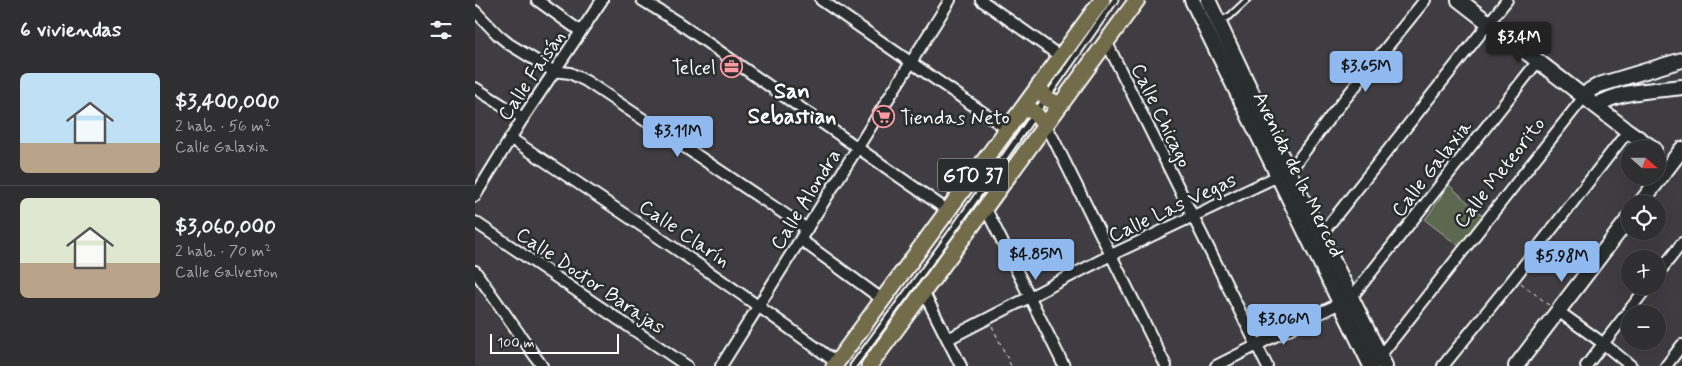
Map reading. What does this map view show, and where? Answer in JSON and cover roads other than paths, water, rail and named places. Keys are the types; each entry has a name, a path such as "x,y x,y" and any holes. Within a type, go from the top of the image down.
{"main road":[{"name":"GTO 37","path":"869,366 985,207 1035,115 1043,92 1061,57 1102,0"},
{"name":"GTO 37","path":"836,364 1007,129 1060,105 1137,0"},
{"path":"1043,92 1060,105"}],"street":[{"path":"537,0 580,32"},
{"name":"Calle Faisán","path":"475,196 553,71 602,0"},
{"path":"642,0 679,23 947,210"},
{"path":"821,0 1007,129"},
{"name":"Calle Alondra","path":"721,366 950,0"},
{"path":"981,0 1061,57"},
{"name":"Avenida de la Merced","path":"1192,0 1284,174 1378,363"},
{"name":"Avenida de la Merced","path":"1208,0 1284,174 1321,236 1346,301"},
{"path":"1284,174 1425,0"},
{"path":"1459,0 1641,140"},
{"path":"1321,236 1507,0"},
{"path":"475,11 509,44 553,71 570,73 587,81 807,229"},
{"name":"Calle Chicago","path":"1106,41 1267,366"},
{"name":"Calle Meteorito","path":"1378,363 1590,90 1599,85 1682,60"},
{"name":"Calle Galaxia","path":"1346,301 1538,61"},
{"path":"1596,106 1616,96 1682,87"},
{"path":"477,92 523,118"},
{"path":"1035,115 1052,136 1166,366"},
{"path":"1443,366 1628,131"},
{"name":"Calle Clarín","path":"510,138 661,238 759,306 836,364"},
{"path":"1666,152 1679,154"},
{"path":"1647,195 1679,154"},
{"name":"Calle Las Vegas","path":"948,338 989,319 1111,255 1284,174"},
{"path":"985,207 1064,366"},
{"name":"Calle Doctor Barajas","path":"475,222 687,366"},
{"path":"1516,366 1621,229"},
{"path":"801,240 883,300"},
{"path":"1666,263 1682,243"},
{"path":"475,270 542,366"},
{"path":"923,292 961,366"},
{"path":"1586,366 1642,295"},
{"path":"1216,366 1346,301"},
{"path":"1558,311 1631,366"},
{"path":"1666,366 1682,345"}],"lane":[{"path":"1043,92 1115,0"},
{"path":"1219,22 1230,16 1247,0"},
{"path":"853,366 1035,115"}],"place":[{"name":"Telcel","path":"732,67"},
{"name":"Tiendas Neto","path":"884,117"}],"district":[{"name":"San Sebastian","path":"792,102"}]}
